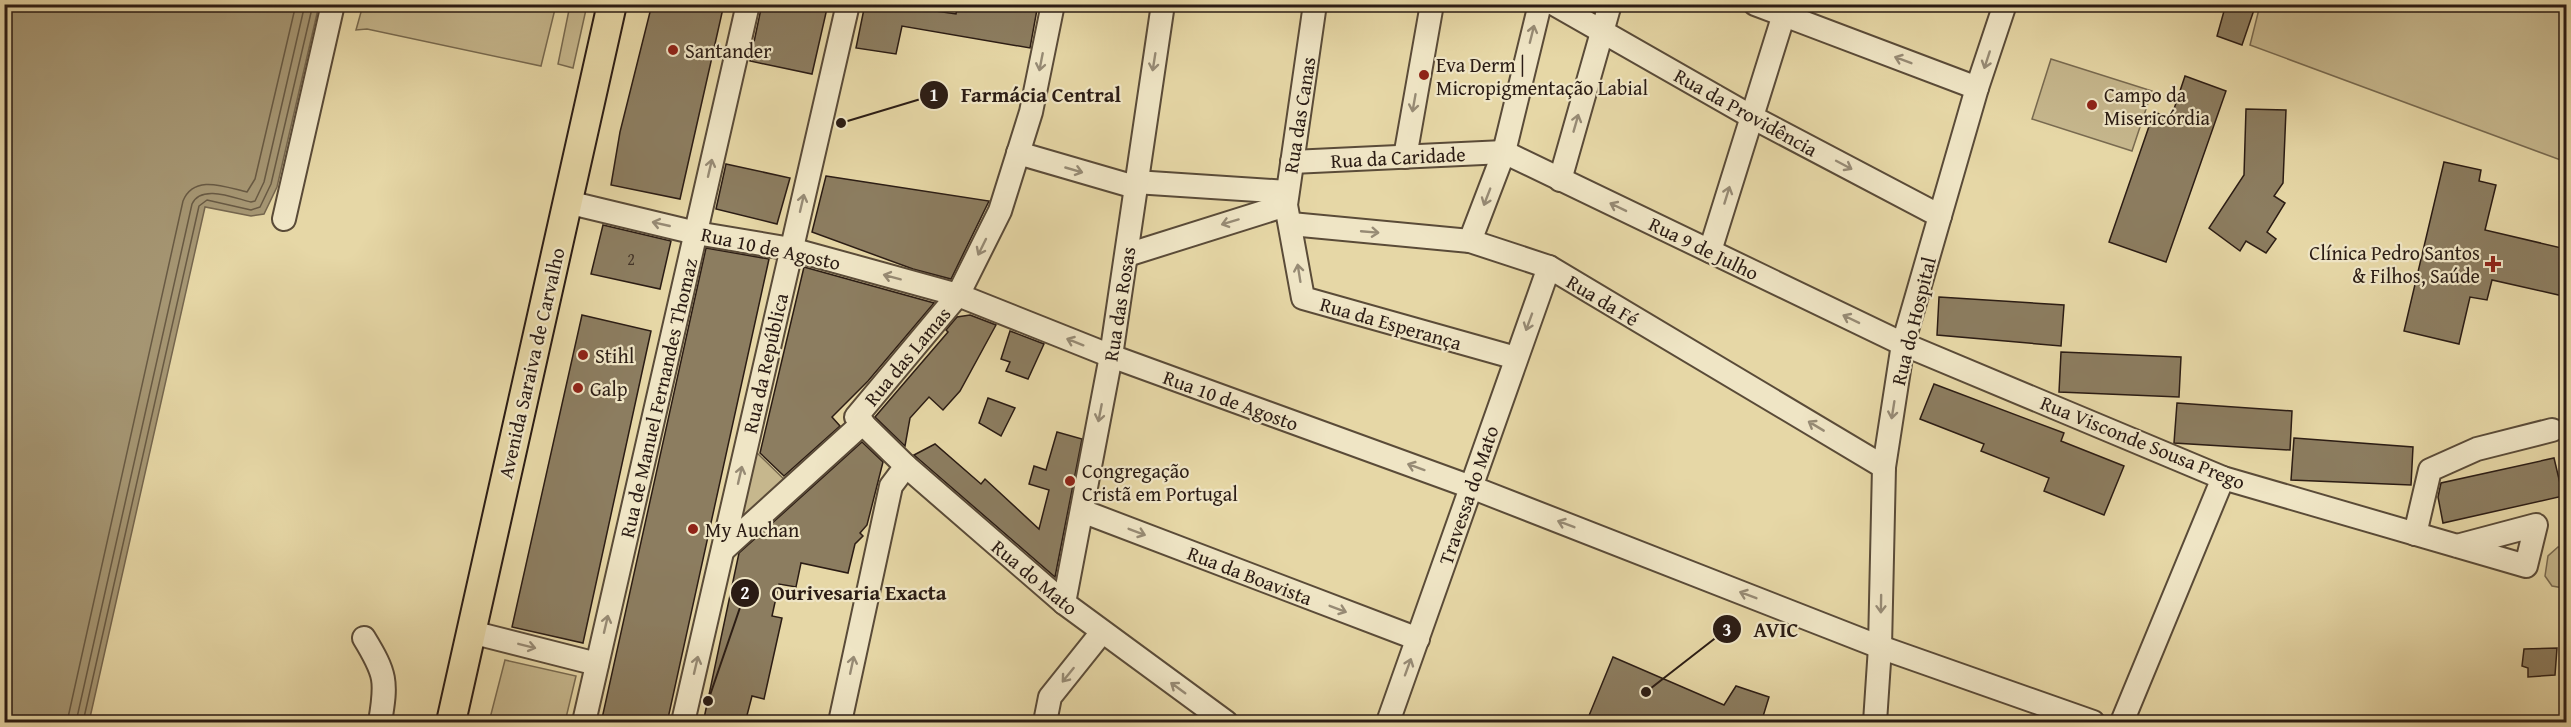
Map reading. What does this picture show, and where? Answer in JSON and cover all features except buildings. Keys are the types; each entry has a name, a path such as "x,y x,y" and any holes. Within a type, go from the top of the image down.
{"main road":[{"name":"Avenida Saraiva de Carvalho","path":"451,723 612,4"}],"street":[{"path":"284,219 333,4"},
{"name":"Rua de Manuel Fernandes Thomaz","path":"584,723 748,4"},
{"name":"Rua da República","path":"683,723 848,4"},
{"name":"Rua das Lamas","path":"723,550 860,420 958,295 1000,211 1031,112 1053,4"},
{"name":"Rua das Rosas","path":"1064,603 1111,356 1163,4"},
{"name":"Rua das Canas","path":"1288,207 1292,162 1315,4"},
{"path":"1405,157 1432,4"},
{"path":"1470,241 1504,152 1540,4"},
{"name":"Rua da Providência","path":"1554,4 1752,117 1940,216"},
{"path":"1560,180 1610,4"},
{"path":"1755,4 1794,12 1977,88"},
{"name":"Rua do Hospital","path":"1875,723 1881,647 1884,467 1903,344 1977,88 2005,4"},
{"path":"1710,251 1752,117 1794,12"},
{"name":"Rua da Caridade","path":"1292,162 1504,152"},
{"name":"Rua 9 de Julho","path":"1504,152 1903,344"},
{"name":"Rua da Fé","path":"1018,153 1135,185 1288,207 1470,241 1548,267 1884,467"},
{"name":"Rua 10 de Agosto","path":"567,202 696,232 791,249 958,295 1111,356 1471,487 1881,647 2093,723"},
{"path":"1127,255 1288,207"},
{"name":"Rua da Esperança","path":"1288,207 1303,298 1516,357"},
{"name":"Travessa do Mato","path":"1388,723 1548,267"},
{"name":"Rua Visconde Sousa Prego","path":"1903,344 2223,478 2457,546"},
{"name":"Rua do Mato","path":"860,420 906,466 1064,603 1226,723"},
{"path":"2415,534 2430,470 2477,449 2552,430"},
{"path":"840,723 891,486 906,466"},
{"path":"2122,723 2223,478"},
{"name":"Rua da Boavista","path":"1082,511 1418,639"},
{"path":"471,632 597,664"},
{"path":"1045,723 1050,698 1102,632"},
{"path":"364,638 380,664 386,687 380,723"}],"shaded area":[{"path":"363,4 556,5 541,66 367,29 356,30"},
{"path":"570,5 587,5 573,68 558,64"},
{"path":"2260,5 2566,5 2566,162 2250,45"},
{"name":"Campo da Misericórdia","path":"2051,59 2152,91 2132,151 2032,119"},
{"path":"753,449 792,487 723,550"},
{"path":"2558,547 2566,547 2564,588 2552,586 2545,576 2548,556"},
{"path":"505,660 576,676 565,722 489,722"}],"water":[{"path":"4,5 319,5 277,187 264,214 251,216 205,207 89,722 5,722"}],"place":[{"name":"Santander","path":"673,50"},
{"name":"Eva Derm | Micropigmentação Labial","path":"1424,75"},
{"name":"Campo da Misericórdia","path":"2092,105"},
{"name":"Farmácia Central","path":"841,123"},
{"name":"Clínica Pedro Santos & Filhos, Saúde","path":"2493,264"},
{"name":"Stihl","path":"583,355"},
{"name":"Galp","path":"578,388"},
{"name":"Congregação Cristã em Portugal","path":"1070,481"},
{"name":"My Auchan","path":"693,529"},
{"name":"AVIC","path":"1646,692"},
{"name":"Ourivesaria Exacta","path":"708,701"}]}
